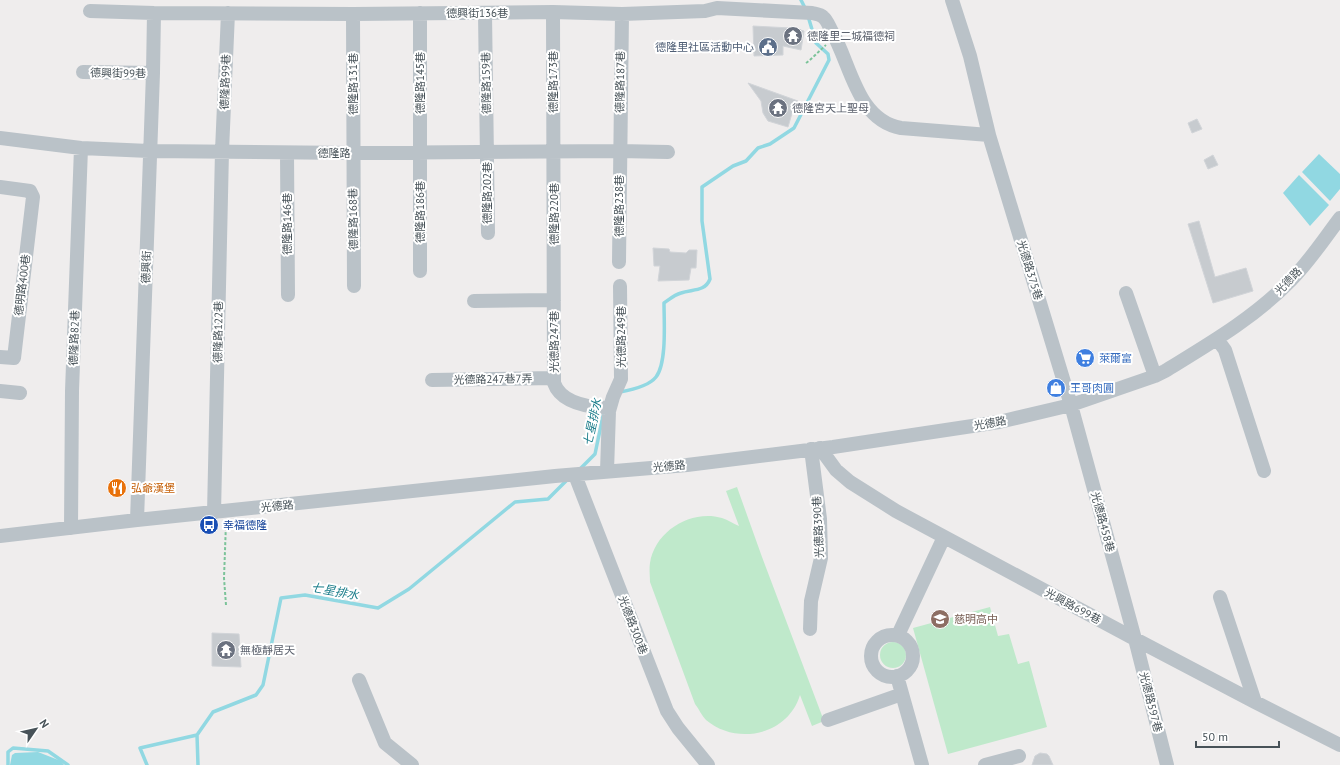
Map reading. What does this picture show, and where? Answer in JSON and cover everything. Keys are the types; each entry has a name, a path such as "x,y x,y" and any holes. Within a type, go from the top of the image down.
{"street":[{"path":"705,0 717,8"},
{"name":"光德路375巷","path":"952,0 970,56 989,135 1071,405"},
{"name":"德興街136巷","path":"90,11 154,13 353,14 553,12 622,14 705,11 717,8 819,14 824,18 837,40 858,90 866,104 879,119 894,127 989,135"},
{"name":"德隆路173巷","path":"553,12 554,152"},
{"name":"德興街","path":"137,520 154,13"},
{"name":"德隆路99巷","path":"222,152 228,13"},
{"name":"德隆路145巷","path":"420,13 420,153"},
{"name":"德隆路159巷","path":"486,13 487,152"},
{"name":"德隆路131巷","path":"352,153 353,14"},
{"name":"德隆路187巷","path":"619,151 622,14"},
{"name":"德興街99巷","path":"83,72 153,73"},
{"name":"德隆路","path":"0,138 81,148 149,151 287,153 668,152"},
{"name":"德隆路82巷","path":"71,528 72,391 81,148"},
{"name":"德隆路238巷","path":"619,151 619,262"},
{"name":"德隆路122巷","path":"220,512 222,152"},
{"name":"德隆路202巷","path":"487,152 488,233"},
{"name":"德隆路220巷","path":"554,152 554,276"},
{"name":"德隆路146巷","path":"287,153 288,295"},
{"name":"德隆路168巷","path":"352,153 354,286"},
{"name":"德隆路186巷","path":"420,153 420,271"},
{"name":"德明路400巷","path":"0,187 30,191 33,197 14,358 0,357"},
{"name":"光德路","path":"0,536 555,476 687,465 816,449 999,422 1071,405 1155,376 1225,334 1275,295 1292,279 1340,218"},
{"name":"光德路247巷","path":"554,276 555,387 570,401 606,403"},
{"name":"光德路249巷","path":"606,403 621,379 620,286"},
{"path":"1126,293 1155,376"},
{"path":"474,301 554,300"},
{"path":"1217,339 1225,350 1264,471"},
{"name":"光德路247巷7弄","path":"432,380 554,378"},
{"path":"0,391 20,393"},
{"path":"606,403 607,471"},
{"name":"光德路458巷","path":"1071,405 1135,639"},
{"name":"光興路699巷","path":"816,449 850,482 896,511 1135,639 1340,745"},
{"name":"光德路390巷","path":"810,629 811,601 821,558 816,449"},
{"name":"光德路300巷","path":"575,475 667,711 678,728 708,765"},
{"path":"898,635 944,537"},
{"path":"1220,597 1255,702"},
{"path":"898,635 905,638 913,650 914,657 909,670 897,676 890,677 884,675 874,666 872,652 874,646 878,640 884,636 898,635"},
{"name":"光德路597巷","path":"1135,639 1167,765"},
{"path":"897,676 922,765"},
{"path":"359,680 385,743 412,765"},
{"path":"828,720 902,694"},
{"path":"985,765 1019,756"}],"path":[{"path":"806,63 816,53 831,42"},
{"path":"220,512 226,605"}],"green space":[{"path":"737,487 824,721 812,726 800,695 794,709 785,719 773,727 760,732 746,734 732,733 718,728 706,720 695,704 650,582 650,565 653,552 659,541 676,525 698,517 710,516 722,518 739,526 726,491"},
{"path":"990,607 998,636 1009,634 1018,664 1029,661 1047,727 948,754 913,628"},
{"path":"893,642 902,646 906,655 902,664 893,668 884,664 880,655 884,646"}],"water":[{"path":"1319,154 1340,174 1340,189 1330,201 1302,172"},
{"path":"1299,175 1329,205 1310,226 1283,193"},
{"path":"38,752 61,761 64,765 10,765 12,755 15,753"}],"building":[{"name":"德隆里社區活動中心","path":"753,26 791,27 804,31 801,50 783,46 783,55 754,56"},
{"name":"德隆宮天上聖母","path":"748,83 798,101 793,110 788,127 768,121 763,113 761,101"},
{"path":"1197,119 1202,129 1192,133 1188,123"},
{"path":"1213,155 1218,165 1208,169 1204,160"},
{"path":"1199,221 1215,277 1246,268 1253,291 1213,303 1188,224"},
{"path":"653,248 669,249 670,252 686,253 689,250 697,250 696,268 691,268 689,280 658,281 660,266 654,266"},
{"name":"無極靜居天","path":"212,633 239,634 241,667 212,666"},
{"path":"1040,753 1047,754 1053,765 1032,765 1035,756"}],"waterway":[{"name":"七星排水","path":"801,0 805,8"},
{"name":"七星排水","path":"620,392 634,389 649,383 660,371 664,342 664,303 679,294 702,288 710,279 702,221 702,187 733,166 746,161 758,148 770,144 794,128 829,60 828,54 816,43 808,16"},
{"name":"七星排水","path":"579,470 595,454 603,416"},
{"name":"七星排水","path":"198,765 197,735 213,712 256,695 263,685 281,598 305,595 378,608 409,589 515,502 548,499 568,479"},
{"path":"147,765 140,748 197,735"},
{"path":"8,765 8,752 13,748 48,751 68,765"}],"place":[{"name":"德隆里二城福德祠","path":"793,36"},
{"name":"德隆里社區活動中心","path":"768,47"},
{"name":"德隆宮天上聖母","path":"778,108"},
{"name":"萊爾富","path":"1085,358"},
{"name":"王哥肉圓","path":"1056,388"},
{"name":"弘爺漢堡","path":"117,488"},
{"name":"幸福德隆","path":"209,525"},
{"name":"慈明高中","path":"940,619"},
{"name":"無極靜居天","path":"226,650"}]}
